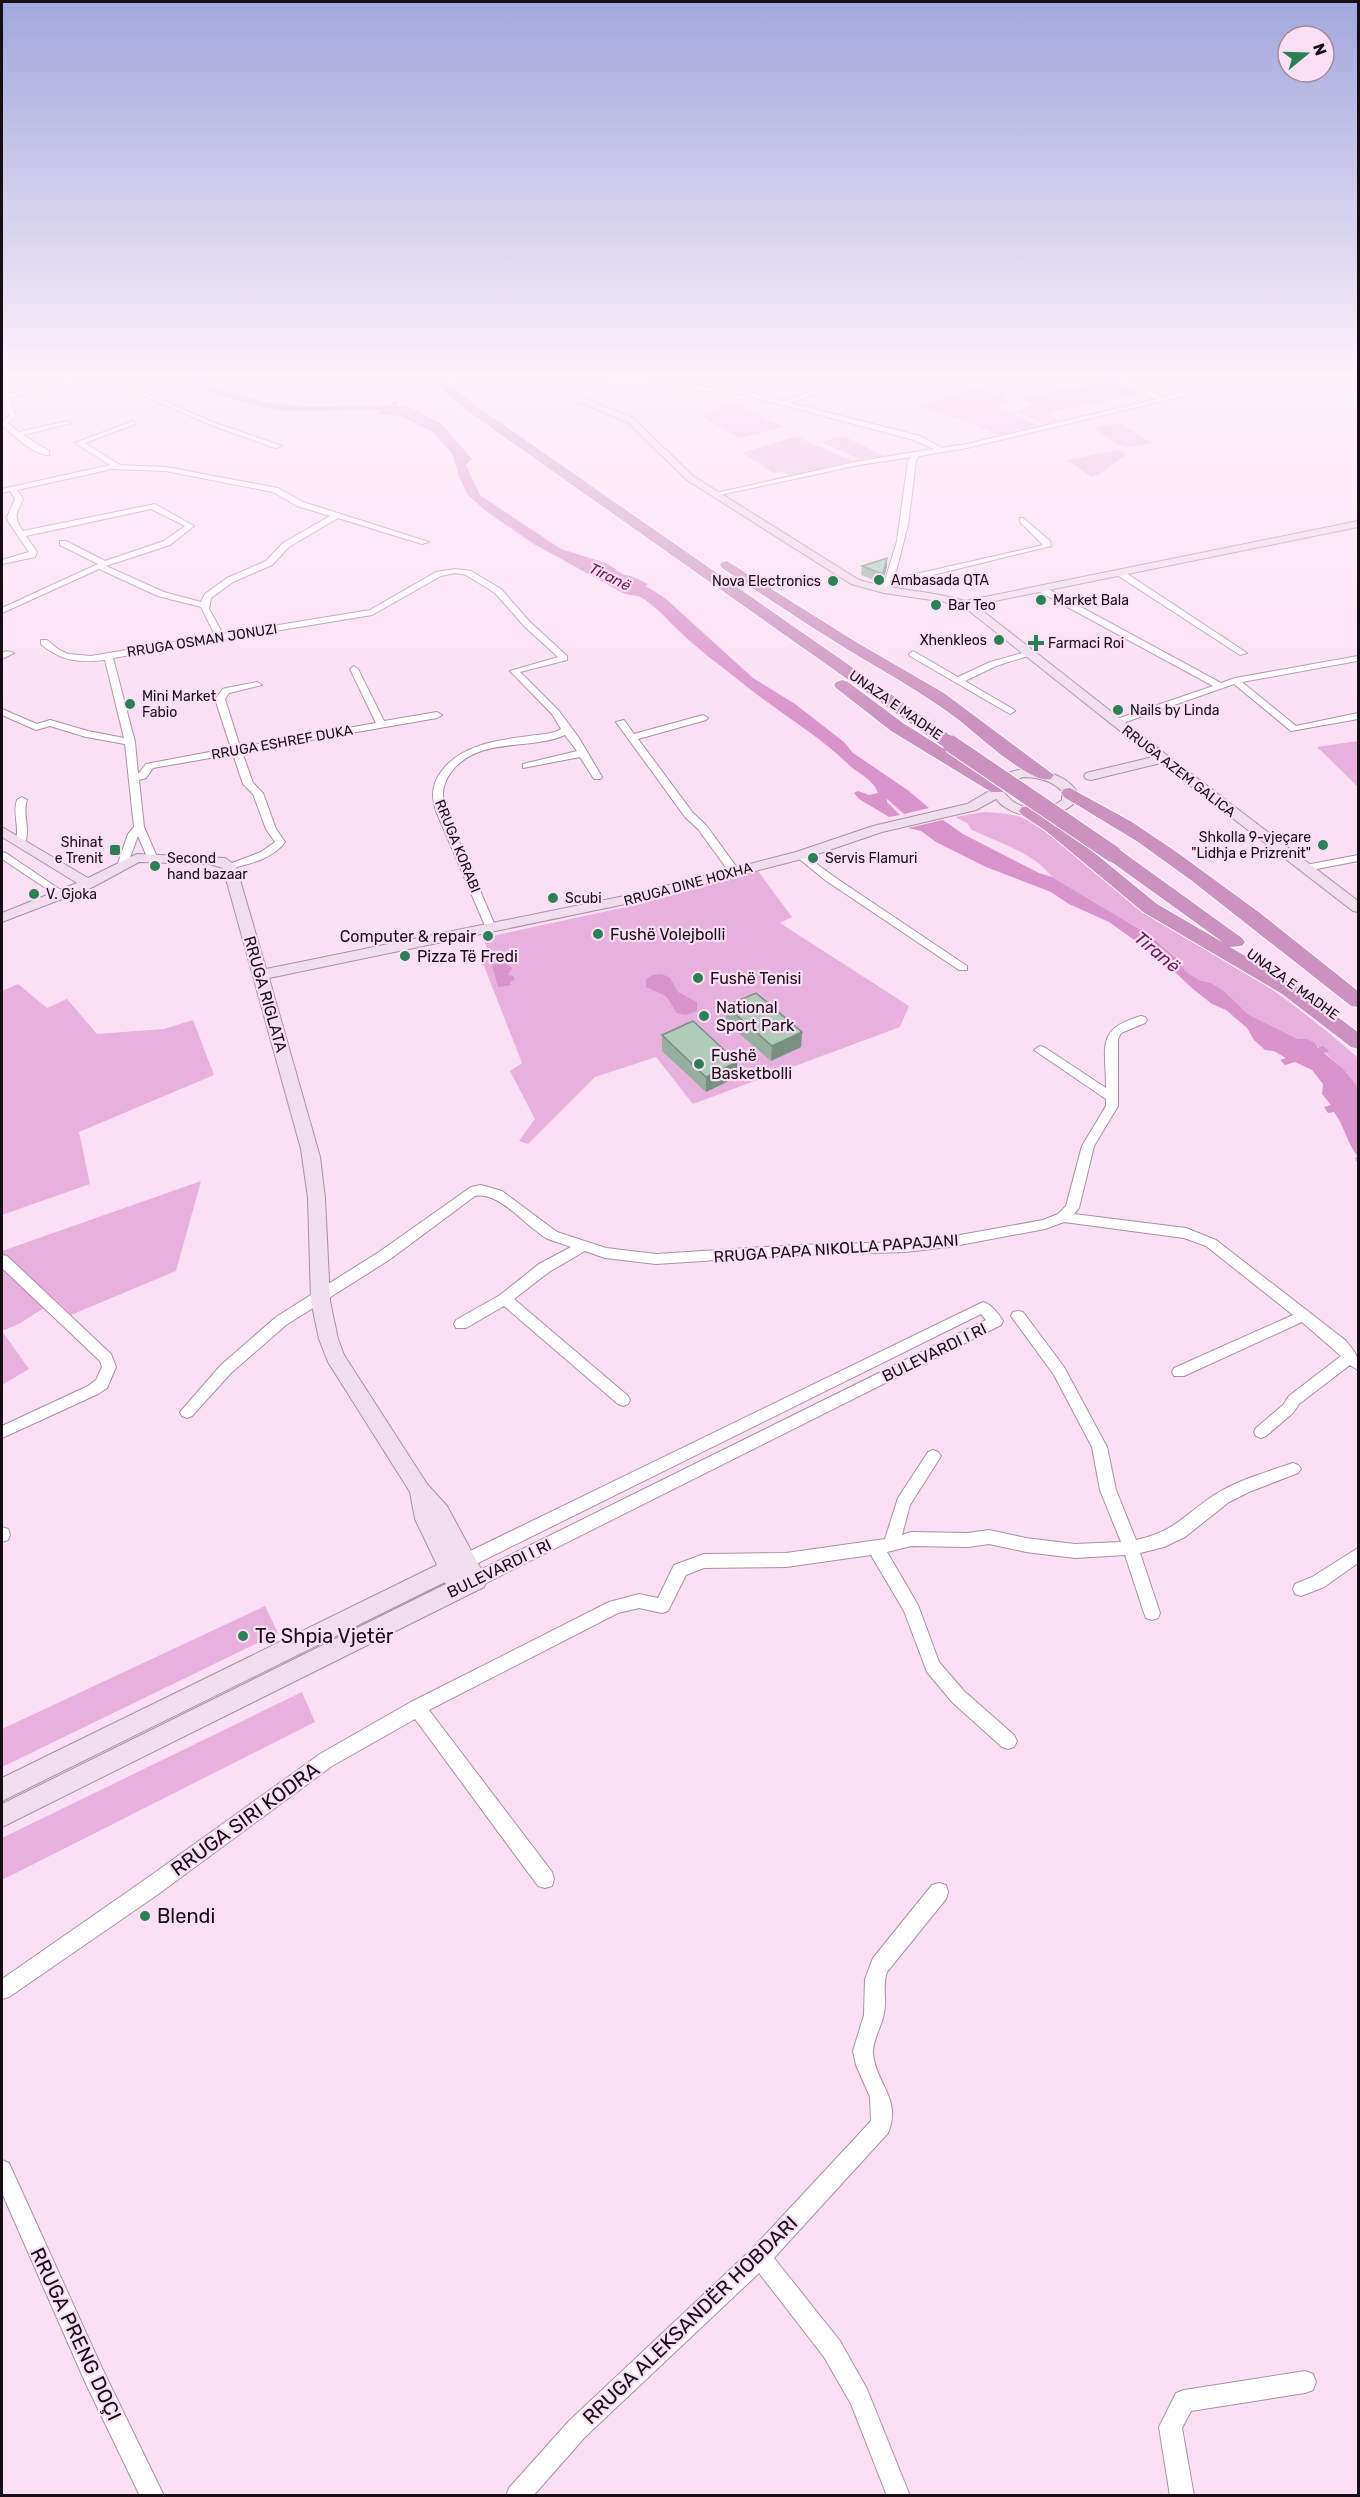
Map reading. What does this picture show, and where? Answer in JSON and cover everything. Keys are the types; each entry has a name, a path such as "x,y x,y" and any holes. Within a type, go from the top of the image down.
{"highway":[{"name":"UNAZA E MADHE","path":"600,494 660,533"},
{"name":"UNAZA E MADHE","path":"606,494 960,742 1359,1013"},
{"path":"660,533 696,546"},
{"path":"660,533 697,572 760,618 880,716 997,790"},
{"path":"711,555 806,618 938,696 1013,754 1048,776"},
{"path":"1076,783 1127,827 1274,932 1359,1001"},
{"path":"1019,809 1052,827 1150,908 1289,990 1359,1042"},
{"name":"UNAZA E MADHE","path":"1121,851 1359,1032"}],"main road":[{"name":"RRUGA AZEM GALICA","path":"715,495 838,573 864,586 887,587 964,604 1359,908"},
{"path":"964,604 1359,524"},
{"name":"RRUGA DINE HOXHA","path":"260,975 600,907 801,855 878,830 956,810 971,807 1040,812 1058,809 1069,801 1076,783 1163,759"},
{"name":"RRUGA DINE HOXHA","path":"971,807 997,790 1003,780 1015,775 1030,773 1048,776"},
{"path":"1048,776 1061,782 1076,783"},
{"path":"997,790 1004,802 1019,809"},
{"path":"2,831 88,884"},
{"path":"2,918 88,884 123,863 137,858 152,856 220,861 229,866"},
{"name":"RRUGA RIGLATA","path":"229,866 308,1142 315,1174 318,1298"},
{"path":"318,1298 326,1338 335,1357 420,1490 425,1519 463,1574"},
{"name":"BULEVARDI I RI","path":"2,1790 463,1574"},
{"name":"BULEVARDI I RI","path":"2,1816 463,1574"}],"street":[{"path":"2,562 32,555 33,552 13,524 11,517 19,499 15,494"},
{"path":"281,494 300,504 425,542"},
{"path":"715,495 721,494"},
{"path":"909,494 907,515 887,587 1047,546 1047,543 1023,520"},
{"path":"2,611 102,565 167,543 190,526 152,506 22,534"},
{"path":"204,605 208,596 222,586 268,563 286,545 337,515"},
{"path":"63,543 161,594 204,605 220,638"},
{"name":"RRUGA OSMAN JONUZI","path":"152,856 140,827 130,742 109,659 117,655 372,612 439,574 455,571 468,573 498,591 527,624 564,658 514,671 556,713 566,730"},
{"path":"1120,573 1243,653"},
{"path":"1041,589 1220,686"},
{"path":"44,642 50,650 63,657 109,659"},
{"path":"913,654 1010,711"},
{"path":"959,680 993,664 1030,654"},
{"path":"1117,722 1235,681 1357,658"},
{"path":"354,669 381,724"},
{"path":"1235,681 1294,729 1359,716"},
{"path":"229,866 269,852 278,847 280,842 271,829 258,793 248,784 220,696 230,690 257,685"},
{"path":"2,712 36,727 50,723 86,734 130,742"},
{"name":"RRUGA ESHREF DUKA","path":"134,778 143,776 148,766 437,715"},
{"path":"633,737 703,718"},
{"path":"621,722 734,871"},
{"path":"566,730 597,777"},
{"name":"RRUGA KORABI","path":"491,928 441,811 438,803 438,788 451,765 464,755 498,745 557,735 566,730"},
{"path":"526,766 583,753"},
{"path":"20,843 24,832 18,807 22,800"},
{"path":"123,863 133,834 140,827"},
{"path":"2,855 63,895"},
{"path":"801,855 829,878 963,968"},
{"path":"1306,868 1359,858"},
{"path":"1063,1217 1072,1208 1088,1146 1112,1106 1112,1039 1116,1031 1141,1020"},
{"path":"1040,1050 1113,1098"},
{"name":"RRUGA PAPA NIKOLLA PAPAJANI","path":"187,1412 225,1369 281,1321 384,1257 471,1192 481,1190 497,1194 552,1235 605,1253 656,1259 808,1249 905,1247 982,1237 1045,1224 1063,1217"},
{"path":"1063,1217 1186,1233 1201,1238 1222,1249 1340,1344 1355,1360 1294,1400 1288,1409 1261,1432"},
{"path":"461,1324 504,1299 544,1268 583,1246"},
{"path":"2,1260 106,1358 109,1367 102,1384 93,1390 2,1432"},
{"path":"504,1299 623,1401"},
{"name":"BULEVARDI I RI","path":"983,1306 996,1321 463,1574 983,1306"},
{"path":"1018,1316 1059,1371 1099,1447 1108,1490 1131,1548 1152,1613"},
{"path":"1179,1372 1303,1316"},
{"path":"933,1456 903,1503 883,1546 915,1618 934,1669 981,1718 1008,1741"},
{"path":"883,1546 911,1539 968,1540 989,1537 1075,1551 1131,1548 1169,1537 1179,1532 1220,1500 1244,1486 1293,1469"},
{"name":"RRUGA SIRI KODRA","path":"2,1990 150,1888 326,1760 417,1708 615,1607 639,1601 662,1606 680,1570 690,1564 704,1561 786,1560 883,1546"},
{"path":"1301,1589 1318,1582 1359,1555"},
{"path":"417,1708 545,1879"},
{"name":"RRUGA ALEKSANDËR HOBDARI","path":"517,2496 577,2429 760,2258 880,2126 884,2110 879,2091 869,2074 862,2051 874,2012 873,1978 880,1965 939,1892"},
{"name":"RRUGA PRENG DOÇI","path":"2,2170 94,2376 153,2496"},
{"path":"760,2258 832,2349 859,2397 899,2496"},
{"path":"1182,2496 1170,2427 1184,2401 1305,2382"}],"shaded area":[{"path":"1358,741 1358,787 1317,747"},
{"path":"984,812 1016,816 1035,824 1067,846 1143,911 1231,962 1280,995 1358,1058 1358,1087 1330,1057 1313,1043 1298,1039 1249,1015 1223,990 1185,971 1180,960 1149,935 1052,877 1035,861 972,830 967,823 955,817"},
{"name":"National Sport Park","path":"758,871 792,917 780,923 909,1006 900,1027 693,1104 656,1057 595,1077 528,1144 519,1141 535,1119 510,1071 522,1063 480,956 489,953 483,938 640,904"},
{"path":"18,984 47,1008 67,999 97,1034 164,1029 193,1020 214,1075 79,1132 90,1184 2,1215 2,991"},
{"path":"201,1181 176,1271 71,1315 56,1300 19,1324 2,1331 2,1251"},
{"path":"2,1331 29,1369 2,1385"},
{"path":"265,1606 278,1633 2,1767 2,1729"},
{"path":"302,1692 315,1722 2,1880 2,1838"}],"water":[{"name":"Tiranë","path":"467,494 479,494 561,549 606,563 624,575 648,584 646,586 666,599 753,678 795,704 844,742 853,753 909,791 929,808 904,814 887,799 887,802 900,815 889,817 859,799 854,793 858,791 869,795 878,793 876,788 834,751 701,650 649,602 639,596 623,593 534,544 487,512"},
{"name":"Tiranë","path":"943,820 963,834 1039,873 1052,877 1149,935 1180,961 1185,971 1223,990 1249,1015 1298,1039 1310,1040 1318,1048 1323,1046 1329,1051 1324,1053 1342,1068 1358,1087 1358,1157 1334,1112 1328,1113 1324,1107 1331,1105 1322,1094 1323,1084 1312,1070 1295,1062 1285,1065 1280,1060 1286,1058 1274,1051 1265,1050 1254,1040 1247,1028 1226,1010 1212,1004 1161,959 1109,922 1069,904 1051,892 986,867 936,842 921,831 908,828"},
{"path":"505,963 512,968 508,975 515,979 510,982 511,985 498,987 492,965"},
{"path":"662,974 670,978 678,992 697,1002 697,1011 686,1015 677,1013 666,996 646,987 646,979"}],"building":[{"path":"887,558 883,574 862,566"},
{"path":"756,993 802,1032 772,1046 726,1006"},
{"path":"693,1021 737,1062 706,1077 662,1035"}],"place":[{"name":"Ambasada QTA","path":"879,580"},
{"name":"Nova Electronics","path":"833,581"},
{"name":"Market Bala","path":"1041,600"},
{"name":"Bar Teo","path":"936,605"},
{"name":"Xhenkleos","path":"999,640"},
{"name":"Farmaci Roi","path":"1036,643"},
{"name":"Mini Market Fabio","path":"130,704"},
{"name":"Nails by Linda","path":"1118,710"},
{"name":"Shkolla 9-vjeçare \"Lidhja e Prizrenit\"","path":"1323,845"},
{"name":"Shinat e Trenit","path":"115,850"},
{"name":"Servis Flamuri","path":"813,858"},
{"name":"Second hand bazaar","path":"155,866"},
{"name":"V. Gjoka","path":"34,894"},
{"name":"Scubi","path":"553,898"},
{"name":"Fushë Volejbolli","path":"598,934"},
{"name":"Computer & repair","path":"488,936"},
{"name":"Pizza Të Fredi","path":"405,956"},
{"name":"Fushë Tenisi","path":"698,978"},
{"name":"National Sport Park","path":"704,1016"},
{"name":"Fushë Basketbolli","path":"699,1064"},
{"name":"Te Shpia Vjetër","path":"243,1636"},
{"name":"Blendi","path":"145,1916"}]}
